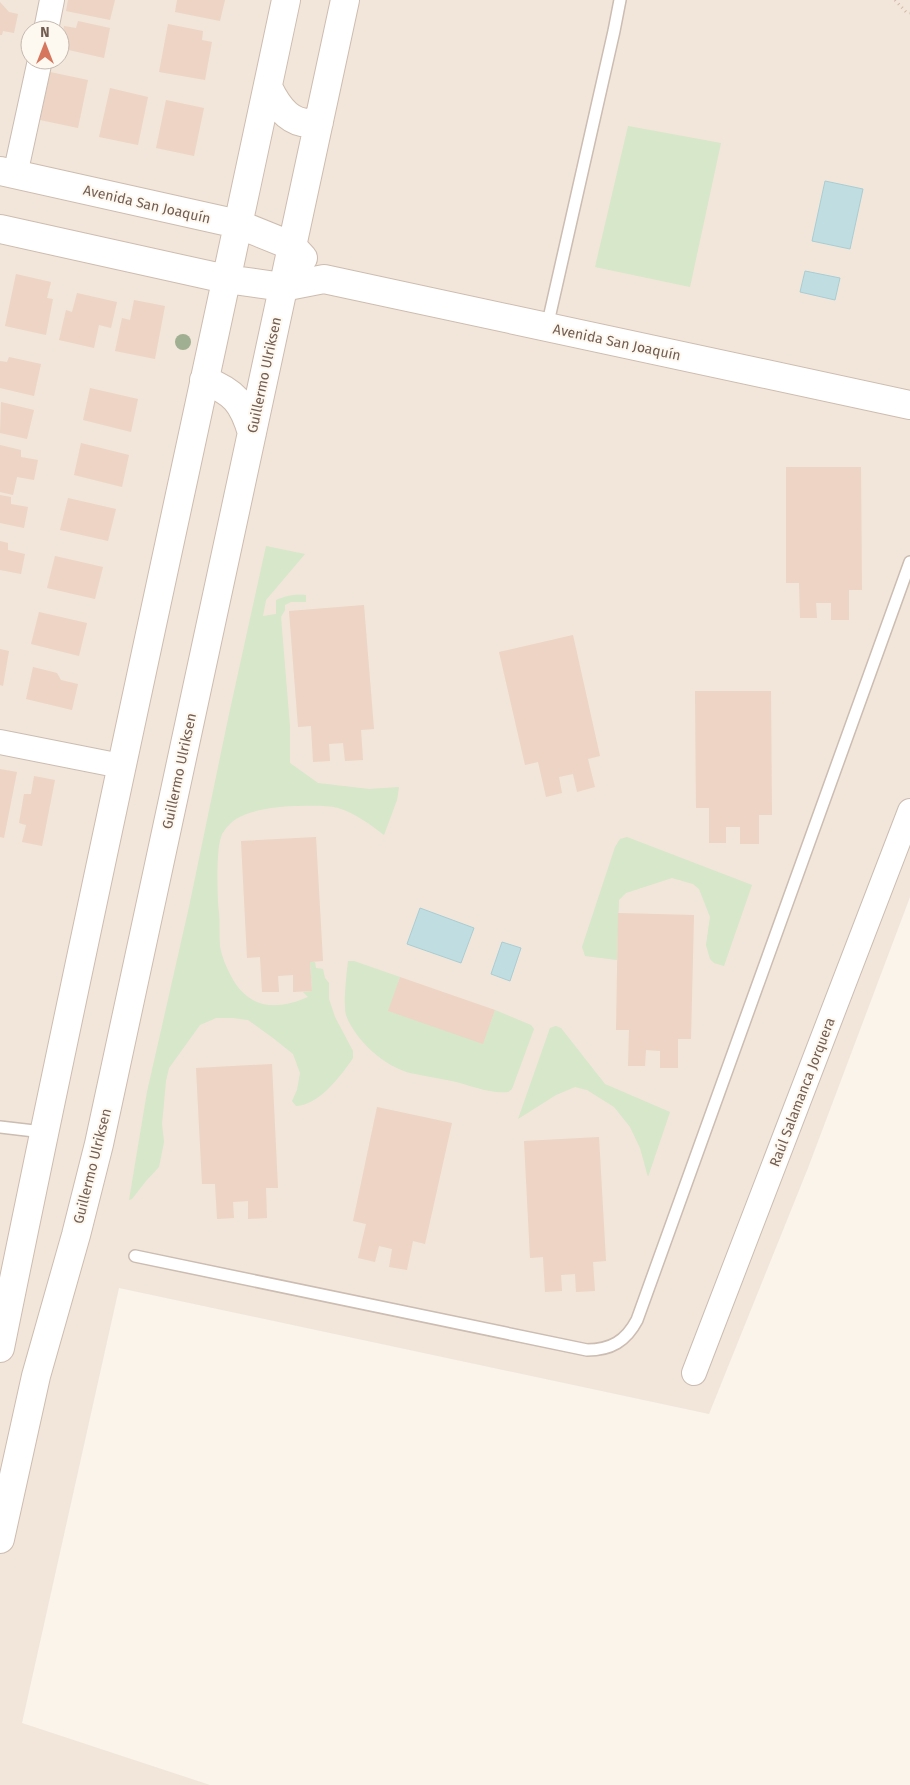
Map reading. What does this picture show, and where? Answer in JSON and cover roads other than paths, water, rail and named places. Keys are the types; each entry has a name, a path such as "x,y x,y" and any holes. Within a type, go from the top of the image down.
{"main road":[{"path":"0,1348 121,766 286,0"},
{"name":"Guillermo Ulriksen","path":"0,1539 36,1376 99,1144 345,0"},
{"path":"268,87 275,102 291,118 306,123 319,122"},
{"name":"Avenida San Joaquín","path":"8,173 238,224 292,246"},
{"path":"1,236 283,288 324,279"},
{"path":"292,246 324,279"},
{"name":"Avenida San Joaquín","path":"324,279 910,405"},
{"path":"204,380 227,392 240,403 252,433"}],"street":[{"path":"48,20 52,0"},
{"path":"8,173 37,70"},
{"path":"0,742 121,766"},
{"name":"Raúl Salamanca Jorquera","path":"694,1373 910,812"}],"lane":[{"path":"547,327 620,0"},
{"path":"135,1256 587,1350 601,1350 614,1346 625,1339 637,1320 910,562"},
{"path":"0,1127 44,1132"}],"water":[{"path":"825,181 863,189 850,249 812,241"},
{"path":"805,271 840,278 835,300 800,292"},
{"path":"420,908 474,928 461,963 407,944"},
{"path":"502,942 521,948 510,981 491,974"}]}
